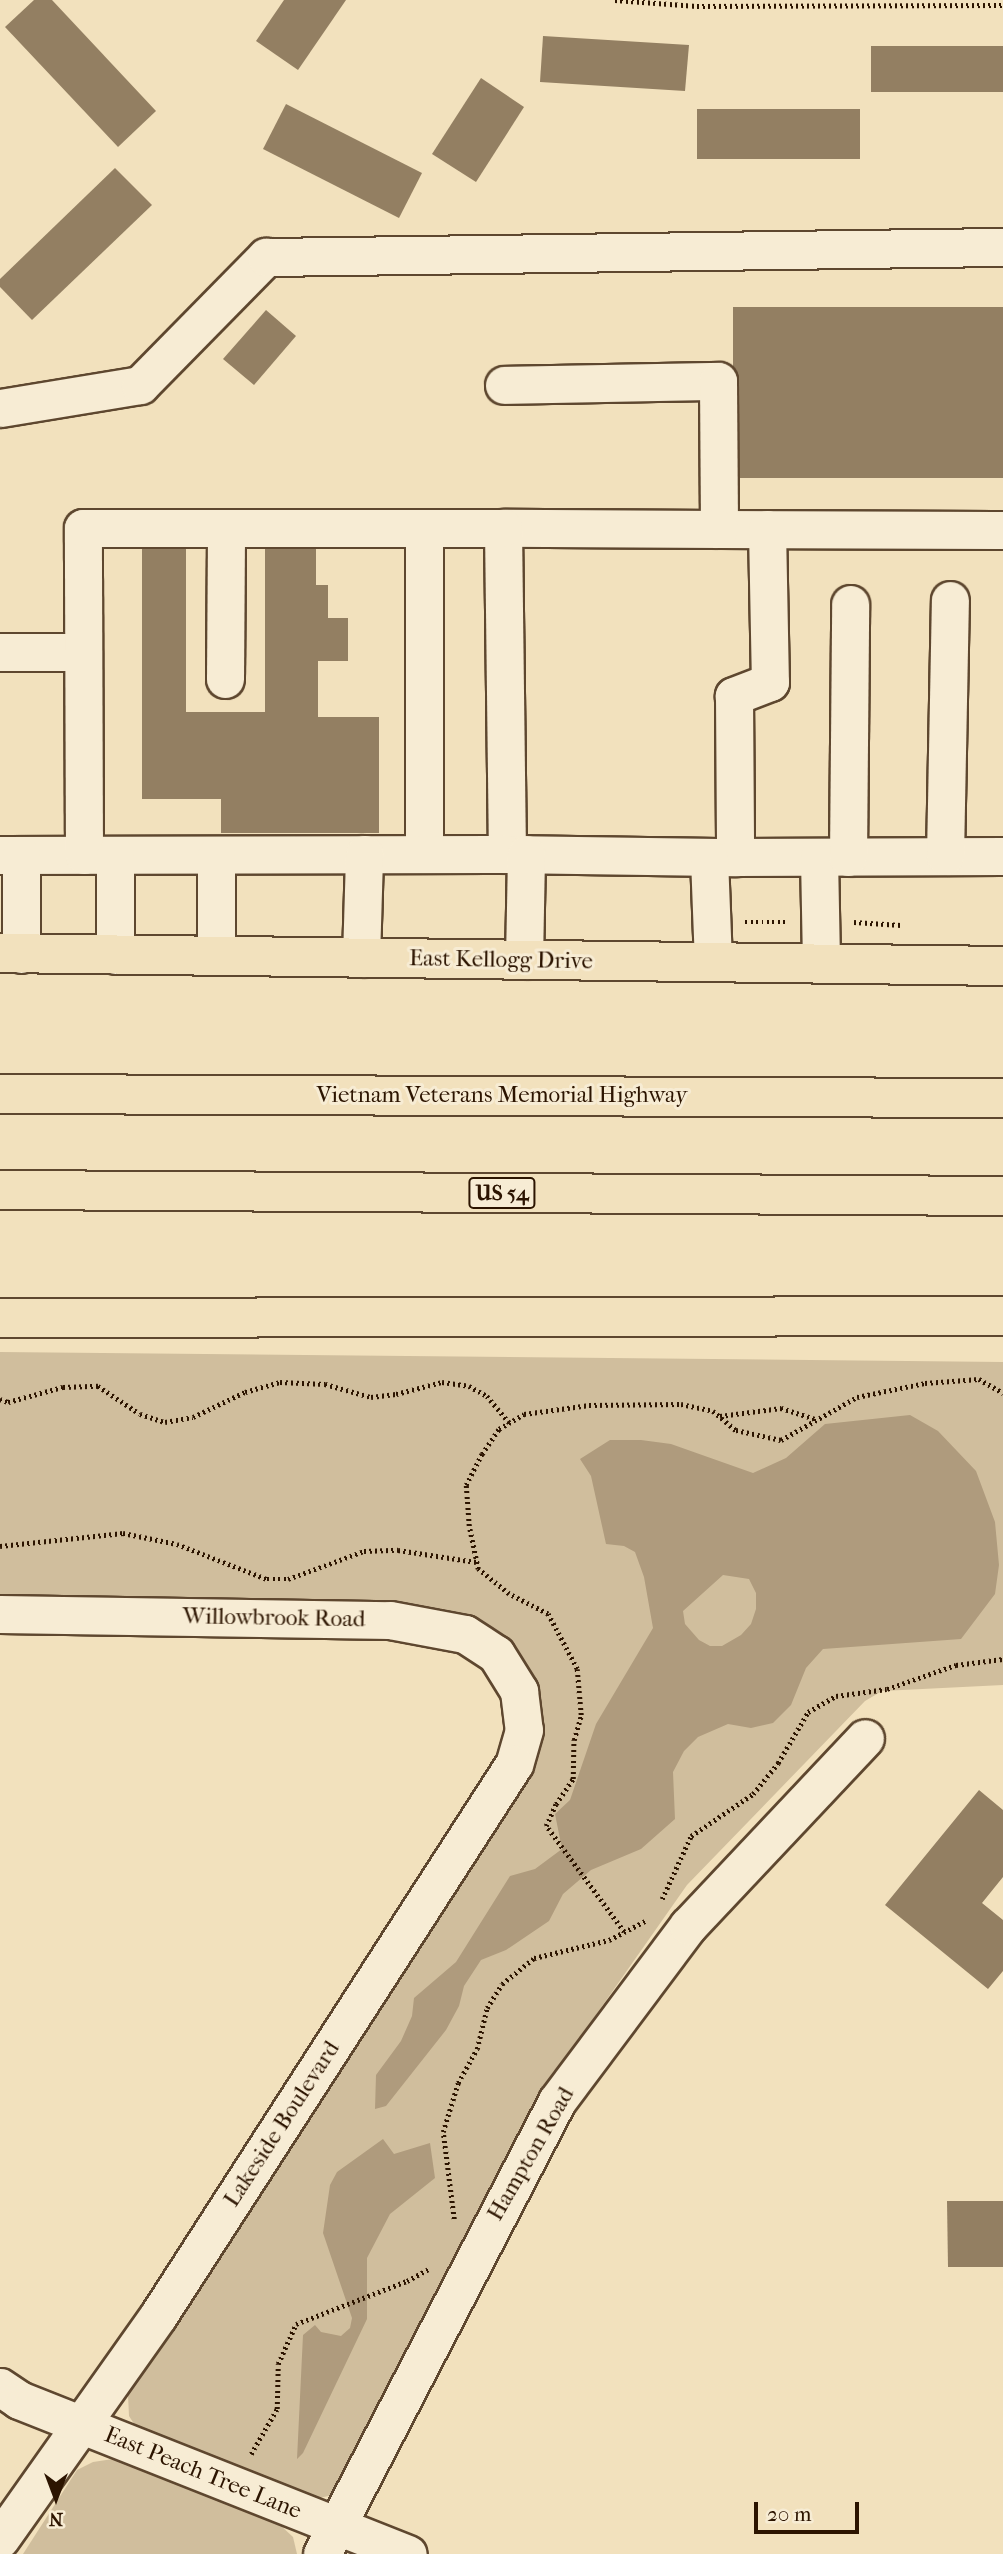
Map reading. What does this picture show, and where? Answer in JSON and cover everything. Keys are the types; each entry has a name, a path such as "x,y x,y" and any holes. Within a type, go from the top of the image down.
{"main road":[{"name":"East Kellogg Drive","path":"10,954 999,968"},
{"path":"0,1084 227,1093"},
{"name":"Vietnam Veterans Memorial Highway","path":"0,1094 1003,1098"},
{"name":"US 54","path":"0,1190 1003,1196"},
{"path":"0,1318 1003,1316"}],"street":[{"path":"0,408 140,385 266,257 1003,247"},
{"path":"504,385 718,381 719,529"},
{"path":"115,955 99,855 83,652 83,528 1003,530"},
{"path":"225,679 226,528"},
{"path":"424,528 425,854"},
{"path":"503,528 516,854 524,960"},
{"path":"713,962 734,696 770,682 767,529"},
{"path":"945,856 950,600"},
{"path":"821,964 834,857 850,604"},
{"path":"0,652 83,652"},
{"path":"361,958 364,854"},
{"path":"10,954 11,855 1003,856"},
{"path":"216,855 216,956"},
{"name":"Willowbrook Road","path":"0,1614 390,1620 465,1634 496,1654 519,1691"},
{"name":"Lakeside Boulevard","path":"0,2539 158,2316 514,1764 524,1730 519,1691"},
{"name":"Hampton Road","path":"329,2540 556,2101 688,1926 865,1738"},
{"name":"East Peach Tree Lane","path":"0,2387 19,2400 233,2485 329,2540 408,2554"}],"path":[{"path":"615,0 697,6 1003,5"},
{"path":"454,2225 443,2132 458,2083 477,2049 487,2008 502,1984 534,1958 609,1940 624,1932 546,1826 556,1804 573,1779 574,1740 581,1715 577,1669 548,1614 509,1594 478,1569 469,1526 466,1485 482,1454 499,1429 524,1413 589,1405 681,1404 713,1411 736,1430 781,1440 857,1397 925,1383 979,1379 1003,1394"},
{"path":"0,1399 8,1402 63,1387 98,1386 140,1414 165,1422 193,1417 244,1391 280,1382 325,1384 371,1397 396,1394 442,1382 469,1386 487,1396 510,1423"},
{"path":"719,1416 781,1408 818,1420"},
{"path":"0,1546 122,1533 177,1544 267,1578 288,1579 364,1551 398,1550 477,1562"},
{"path":"233,2485 277,2409 278,2364 296,2324 407,2281 440,2263"}],"shaded area":[{"path":"0,1352 1003,1362 1003,1685 882,1691 865,1701 687,1885 593,2019 496,2179 343,2486 329,2496 307,2500 140,2433 129,2416 128,2395 525,1777 504,1641 473,1617 383,1606 0,1596"},
{"path":"910,1415 938,1431 976,1471 995,1522 999,1565 995,1594 961,1639 823,1649 806,1668 791,1705 773,1723 751,1728 728,1724 698,1737 684,1751 673,1772 675,1819 641,1849 591,1870 563,1894 549,1921 506,1950 481,1960 464,1986 459,2006 446,2030 386,2106 375,2109 376,2075 401,2041 412,2016 414,1998 456,1962 510,1876 535,1869 562,1849 555,1814 570,1800 596,1724 653,1628 644,1577 635,1552 624,1546 606,1544 591,1476 580,1459 610,1440 641,1440 671,1444 753,1473 786,1458 825,1424","holes":["723,1575 749,1579 756,1593 756,1609 751,1624 741,1635 722,1646 710,1646 699,1640 685,1624 683,1611"]},
{"path":"383,2139 394,2154 430,2143 435,2178 390,2214 367,2258 367,2319 303,2453 297,2459 303,2335 315,2325 321,2332 341,2336 350,2328 352,2318 323,2233 330,2185 337,2172"},
{"path":"113,2459 278,2523 293,2537 297,2554 23,2554 77,2470 93,2462"}],"building":[{"path":"34,0 52,0 156,111 118,147 5,27"},
{"path":"284,0 346,0 298,70 256,41"},
{"path":"543,36 689,45 685,91 540,82"},
{"path":"871,46 1003,46 1003,92 871,92"},
{"path":"481,78 524,107 476,182 432,154"},
{"path":"286,104 422,173 399,218 263,149"},
{"path":"697,109 860,109 860,159 697,159"},
{"path":"115,168 152,205 32,320 0,287 0,279"},
{"path":"733,307 1003,307 1003,478 740,478 739,381 733,367"},
{"path":"266,310 296,336 254,385 223,359"},
{"path":"142,549 186,549 186,712 265,712 265,549 316,549 316,585 328,585 328,618 348,618 348,661 318,661 318,717 379,717 379,833 221,833 221,799 142,799"},
{"path":"979,1790 1003,1810 1003,1877 982,1903 1003,1920 1003,1971 988,1989 885,1905"},
{"path":"947,2201 1003,2201 1003,2267 948,2267"}]}
